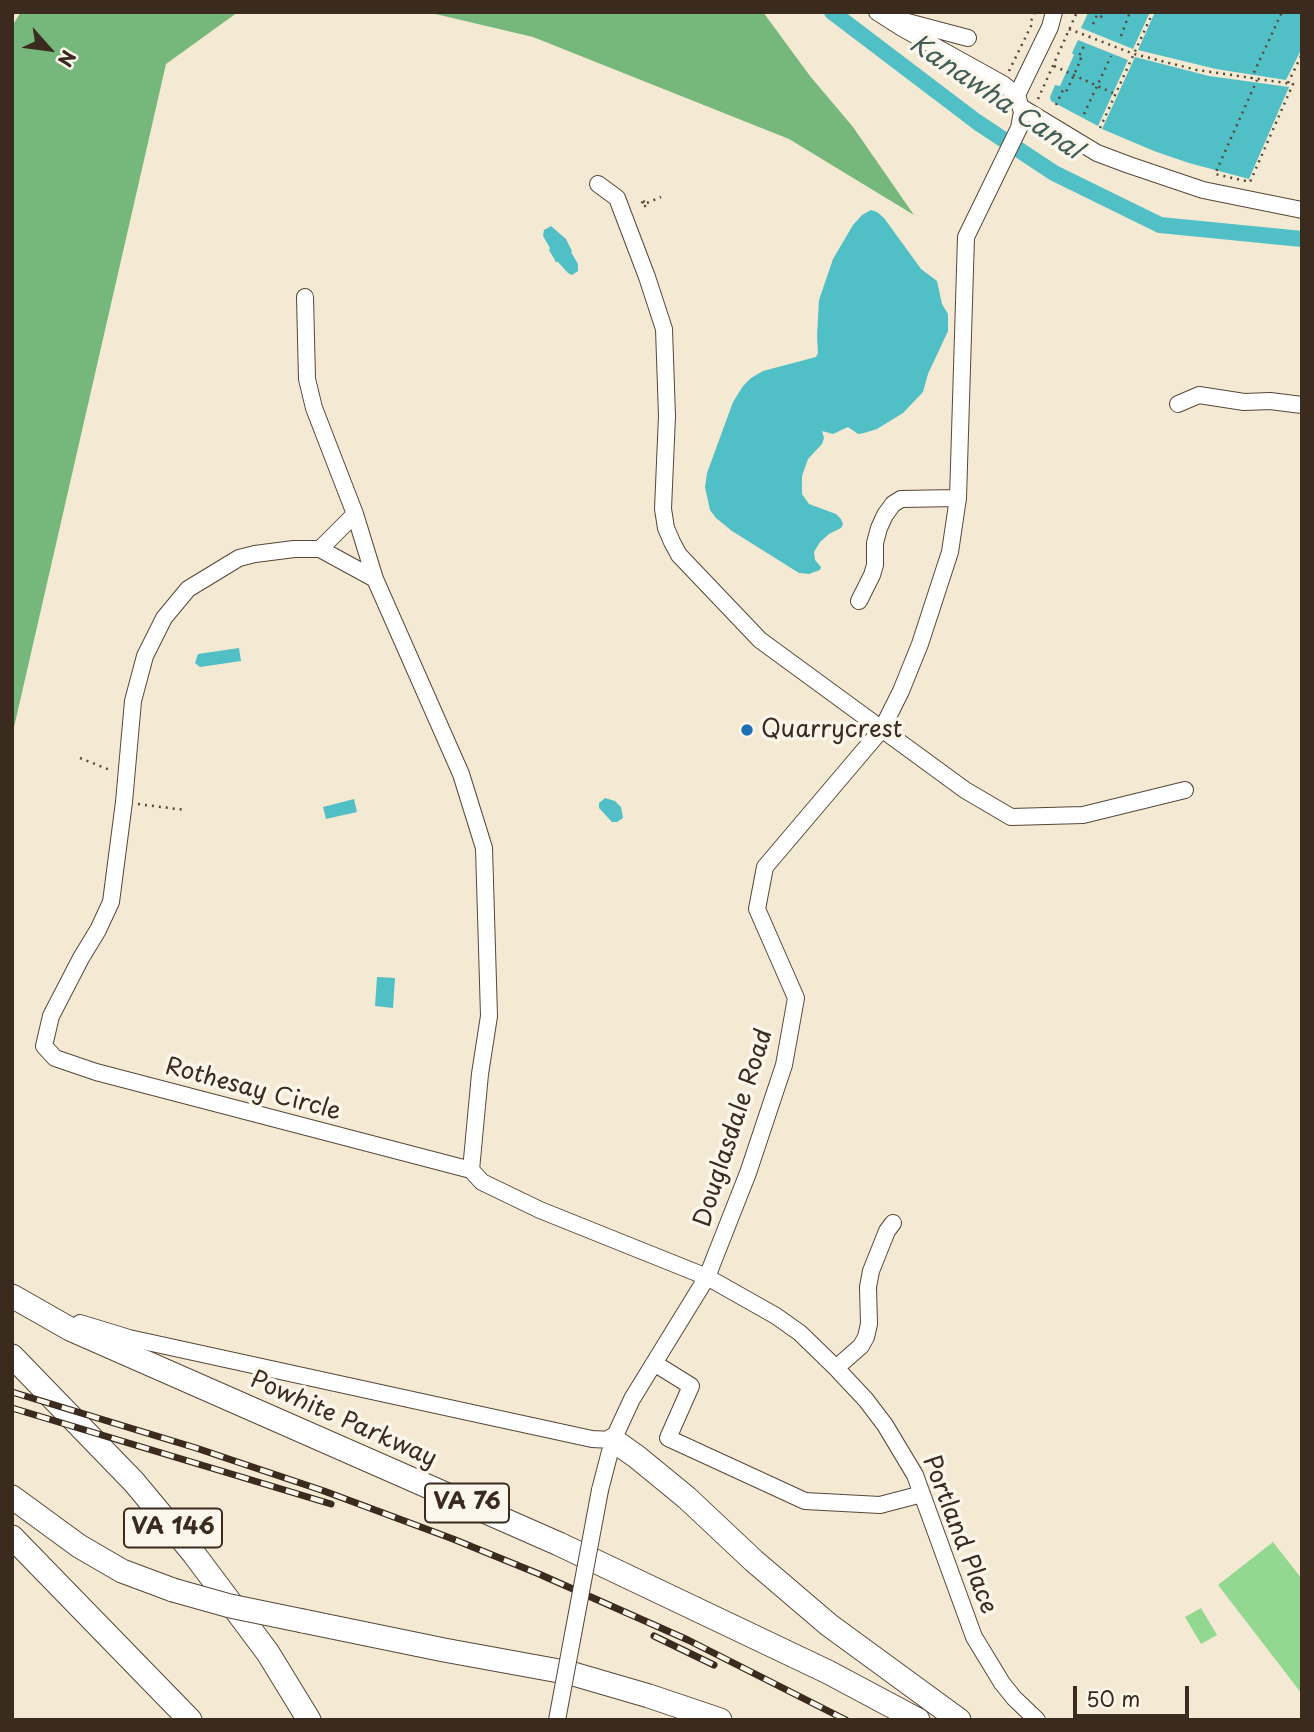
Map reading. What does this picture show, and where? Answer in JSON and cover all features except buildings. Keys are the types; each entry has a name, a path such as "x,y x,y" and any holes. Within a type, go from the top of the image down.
{"highway":[{"name":"Powhite Parkway","path":"12,1296 70,1329 559,1544 828,1672 918,1720"},
{"name":"VA 146","path":"12,1356 134,1482 194,1554 268,1653 309,1720"},
{"path":"613,1440 687,1499 829,1625 958,1720"},
{"path":"12,1497 79,1546 122,1571 173,1590 230,1606 570,1673 720,1720"},
{"path":"12,1537 190,1720"},
{"path":"649,1696 693,1720"}],"street":[{"path":"1019,101 1054,12"},
{"path":"879,13 1003,84 1019,101 1097,153 1203,190 1302,210"},
{"path":"879,13 968,38"},
{"name":"Douglasdale Road","path":"557,1720 600,1490 613,1440 632,1399 708,1277 748,1173 784,1065 796,999 757,909 765,867 882,729 901,691 950,552 958,498 966,237 1019,128 1022,113 1019,101"},
{"path":"598,184 617,198 664,328 667,416 663,509 671,542 679,555 760,640 965,790 1011,817 1083,816 1185,790"},
{"path":"305,297 307,379 314,408 355,514 375,579 461,774 484,848 489,1016 471,1170"},
{"path":"1178,404 1199,395 1244,402 1270,401 1302,405"},
{"path":"859,601 875,565 875,543 880,528 893,504 901,499 958,498"},
{"path":"355,514 320,549 375,579"},
{"name":"Rothesay Circle","path":"320,549 295,549 239,558 188,589 164,618 145,656 133,701 111,902 51,1017 44,1046 55,1058 96,1072 471,1170"},
{"name":"Portland Place","path":"471,1170 482,1182 540,1210 708,1277 776,1315 800,1333 836,1367 885,1425 915,1475 974,1637 1002,1683 1037,1720"},
{"path":"836,1367 861,1346 866,1338 871,1271 887,1231 893,1223"},
{"path":"32,1307 129,1338 579,1437 613,1440"},
{"path":"654,1363 691,1386 668,1438 805,1501 880,1505 922,1494"}],"path":[{"path":"1008,74 1035,12"},
{"path":"1037,101 1077,12"},
{"path":"1093,24 1097,15 1101,17 1103,12"},
{"path":"1121,36 1130,12"},
{"path":"1100,128 1153,12"},
{"path":"1251,79 1282,12"},
{"path":"1069,29 1134,54 1197,70 1293,84 1250,182 1215,174 1257,80"},
{"path":"1056,106 1063,90 1066,92 1081,60 1078,58 1084,46"},
{"path":"1288,83 1302,54"},
{"path":"1084,114 1111,56"},
{"path":"1053,66 1115,94"},
{"path":"647,203 661,197"},
{"path":"80,758 126,776"},
{"path":"124,802 185,810"}],"green space":[{"path":"21,12 238,12 166,64 12,736 12,26"},
{"path":"427,12 763,12 810,76 853,127 914,215 789,139 533,37"},
{"path":"1273,1542 1302,1579 1302,1694 1218,1585"},
{"path":"1201,1608 1217,1635 1201,1644 1185,1617"}],"water":[{"path":"1150,12 1133,49 1081,28 1088,13"},
{"path":"1155,12 1302,12 1302,48 1286,80 1216,69 1138,50"},
{"path":"1078,40 1128,60 1098,126 1051,101 1050,97 1055,85 1060,86"},
{"path":"1135,57 1209,76 1289,87 1249,179 1189,163 1102,129"},
{"path":"871,210 884,218 921,269 937,281 942,304 948,314 948,331 928,374 923,392 903,413 877,429 864,433 858,434 848,427 833,434 822,431 822,444 808,459 802,476 802,494 809,504 836,514 843,524 820,542 814,552 820,570 809,574 799,573 716,518 710,510 705,487 707,473 733,402 743,386 763,371 816,357 819,300 833,259 853,225"},
{"path":"551,226 566,239 578,264 578,271 572,275 556,262 543,236 544,230"},
{"path":"239,648 241,661 200,667 195,663 198,654"},
{"path":"605,798 615,801 621,807 623,818 612,822 599,808 599,803"},
{"path":"354,799 357,812 326,819 323,807"},
{"path":"377,977 395,978 393,1008 375,1006"}],"waterway":[{"name":"Kanawha Canal","path":"832,12 977,122 1054,173 1160,225 1302,239"}],"railway":[{"path":"12,1392 196,1448 324,1491 453,1539 688,1640 846,1720"},
{"path":"12,1408 331,1504"},
{"path":"654,1636 714,1665"}],"place":[{"name":"Quarrycrest","path":"747,730"}]}
